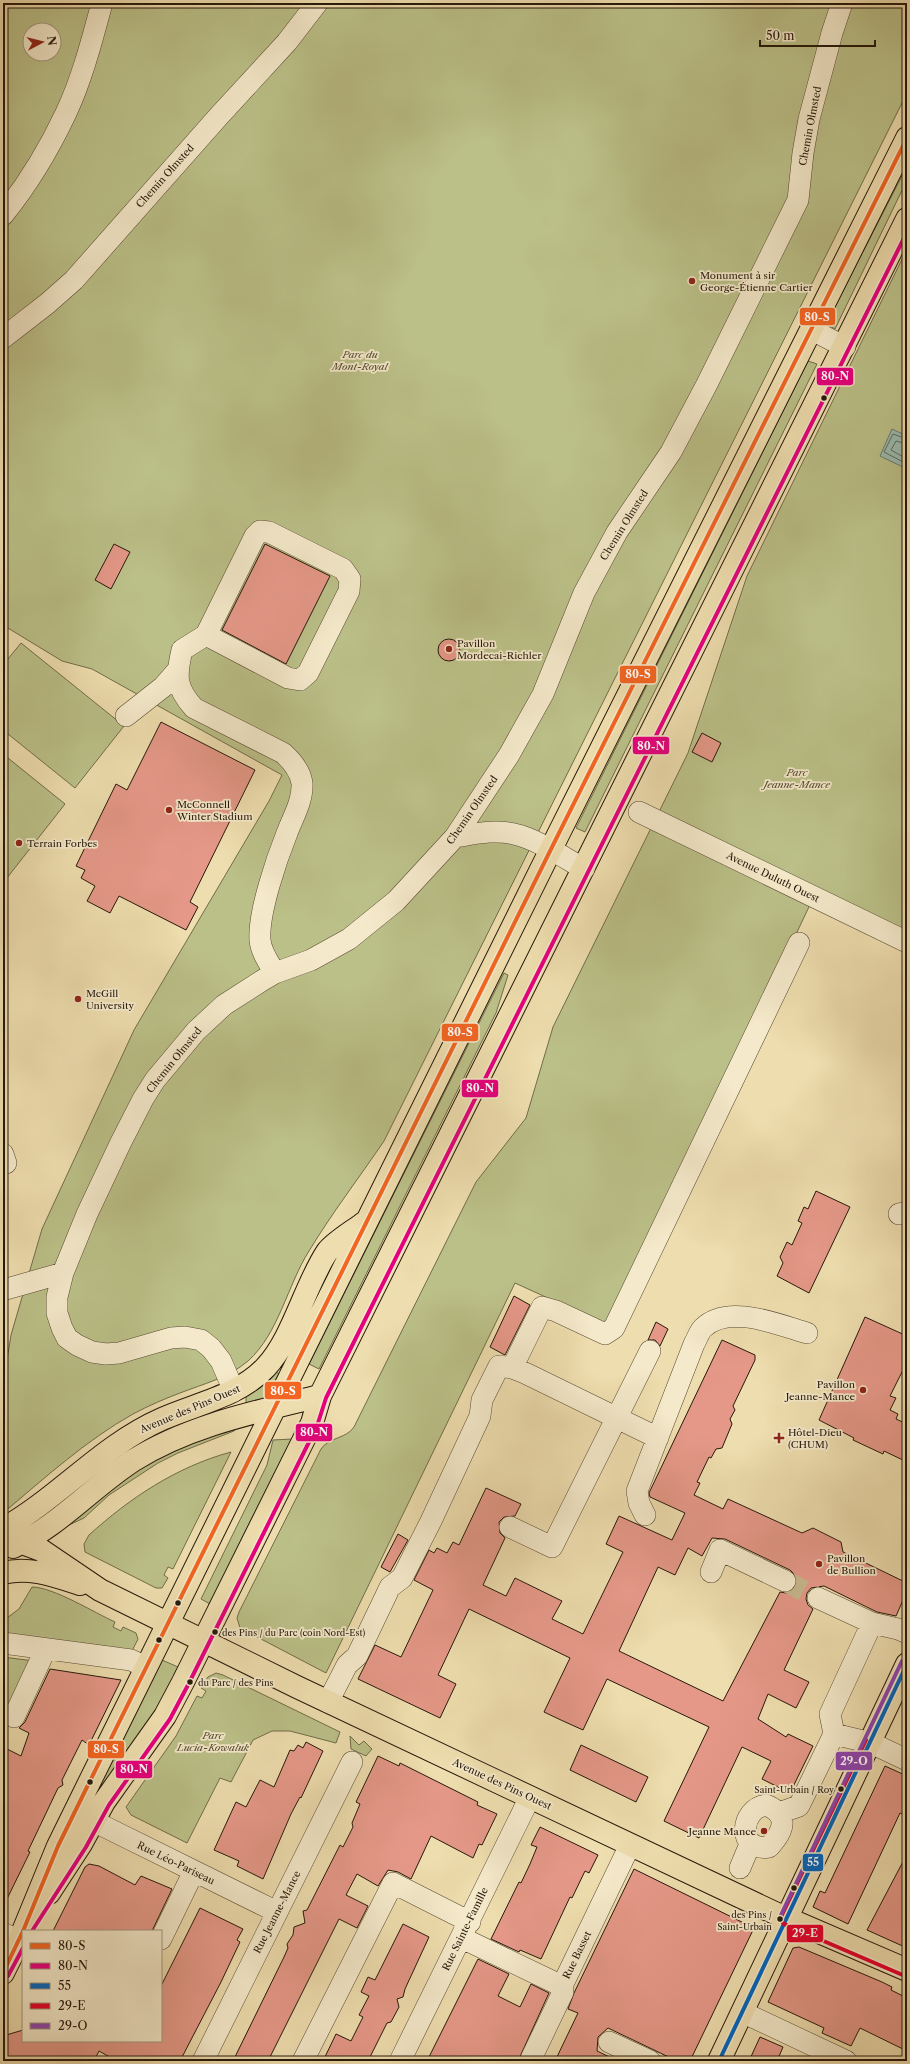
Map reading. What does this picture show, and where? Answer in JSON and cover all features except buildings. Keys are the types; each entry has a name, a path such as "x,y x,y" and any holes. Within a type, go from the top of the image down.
{"main road":[{"path":"24,1930 77,1850 84,1817 146,1667 551,850 907,138"},
{"path":"84,1817 104,1802 165,1716 312,1423 320,1396 907,220"},
{"name":"Avenue des Pins Ouest","path":"3,1529 25,1516 101,1455 133,1434 232,1386 250,1382 272,1361 328,1251 369,1218"},
{"path":"3,1552 13,1539 62,1516 113,1474 157,1447 200,1428 320,1396"},
{"name":"Avenue des Pins Ouest","path":"13,1539 41,1550 100,1590 203,1642 786,1918 907,1970"},
{"name":"Avenue des Pins Ouest","path":"3,1573 22,1570 37,1572 100,1590"},
{"path":"719,2061 907,1664"},
{"path":"3,1973 19,1937"}],"street":[{"path":"3,215 38,164 66,113 83,67 102,3"},
{"name":"Chemin Olmsted","path":"3,338 48,303 74,280 218,116 287,42 317,3"},
{"name":"Chemin Olmsted","path":"232,1386 217,1355 201,1340 185,1337 171,1338 119,1353 106,1354 92,1352 77,1345 67,1338 57,1313 57,1297 63,1273 87,1214 121,1142 155,1080 196,1031 224,1005 275,973 312,960 349,940 396,900 455,837 509,755 543,694 584,594 617,532 671,452 793,210 800,193 803,153 809,119 832,33 842,3"},
{"path":"812,330 845,346"},
{"path":"206,635 288,678 300,680 308,674 349,591 350,579 343,569 268,532 260,531 255,536 206,635 182,650 177,671 183,696 194,708 283,752 293,761 302,782 302,793 271,880 261,928 260,940 264,954 275,973"},
{"path":"126,716 163,687 177,671"},
{"name":"Avenue Duluth Ouest","path":"640,812 907,942"},
{"path":"455,837 482,833 514,834 551,850 584,869"},
{"path":"512,1368 542,1307 556,1311 605,1334 614,1328 799,943"},
{"path":"3,1290 63,1273"},
{"path":"645,1515 639,1503 637,1491 694,1344 703,1328 730,1316 751,1317 807,1333"},
{"path":"510,1527 552,1547 650,1351"},
{"path":"328,1702 348,1665 357,1656 390,1587 402,1578 429,1526 480,1416 482,1400 499,1366 512,1368 525,1373 658,1438"},
{"path":"710,1572 720,1550 785,1581"},
{"path":"818,1598 872,1623 898,1629 907,1633"},
{"path":"779,1813 799,1806 834,1734 830,1714 872,1623"},
{"path":"3,1643 131,1660 146,1667"},
{"path":"14,1717 41,1659 44,1648"},
{"path":"834,1734 871,1742 907,1760"},
{"name":"Rue Jeanne-Mance","path":"203,2061 352,1762"},
{"name":"Rue Sainte-Famille","path":"400,2061 466,1930 530,1797"},
{"path":"766,1805 779,1813 783,1820 781,1828 769,1847 757,1848 750,1844 746,1836 745,1828 755,1809 766,1805"},
{"name":"Rue Léo-Pariseau","path":"84,1817 277,1912"},
{"path":"740,1868 750,1844"},
{"name":"Rue Basset","path":"303,2061 393,1883 466,1930 562,1986 630,1845"},
{"path":"162,1936 194,1872"},
{"path":"530,2061 563,1992 562,1986"},
{"path":"742,2012 843,2060"},
{"path":"609,2042 650,2061"}],"green space":[{"name":"Parc du Mont-Royal","path":"3,3 907,3 907,93 384,1141 336,1209 309,1251 268,1337 259,1350 248,1361 232,1372 156,1403 133,1414 98,1436 66,1460 3,1513 3,1385 11,1335 42,1229 134,1030 269,801 282,775 92,669 62,661 3,625"},
{"path":"907,166 907,180 835,329 826,324"},
{"name":"Parc Jeanne-Mance","path":"907,249 907,931 818,888 609,1326 515,1283 326,1673 240,1628 237,1618 239,1612 321,1449 328,1442 347,1434 354,1427 476,1182 526,1118 553,1027 688,753 747,576"},
{"path":"808,361 817,364 585,832 576,828"},
{"path":"21,643 124,726 75,788 3,730 3,665"},
{"name":"Terrain Forbes","path":"3,754 65,804 3,883"},
{"path":"504,973 508,975 496,1013 319,1369 309,1364"},
{"path":"275,1371 279,1374 266,1401 246,1406 246,1395"},
{"path":"238,1425 234,1431 178,1453 158,1463 109,1495 84,1518 67,1526 54,1536 53,1533 153,1459"},
{"path":"292,1439 210,1604 201,1599 267,1465 273,1440"},
{"path":"231,1452 173,1569 168,1567 164,1575 168,1578 162,1588 156,1588 85,1552 84,1544 89,1535 137,1496 191,1466"},
{"path":"32,1587 51,1591 74,1601 115,1622 113,1627 121,1631 123,1627 136,1633 138,1639 131,1653 3,1637 3,1621 19,1609"},
{"path":"3,1657 34,1661 9,1713 3,1710"},
{"path":"162,1660 178,1667 157,1709 99,1795 96,1793"},
{"name":"Parc Lucia-Kowaluk","path":"216,1673 223,1675 340,1732 336,1743 290,1731 272,1731 253,1740 231,1782 220,1778 187,1843 131,1815 126,1807 176,1736 197,1696 202,1698 206,1691 201,1688 208,1677"},
{"path":"350,1736 359,1745 364,1741 372,1749 366,1756 351,1749"}],"water":[{"path":"892,429 907,436 907,469 880,456"}],"tunnel":[{"path":"785,1581 818,1598"}],"transit line":[{"name":"80-S","path":"23,1930 58,1846 87,1787 558,835 907,138"},
{"name":"80-N","path":"33,1930 86,1847 109,1805 170,1719 188,1685 317,1426 326,1398 907,232"},
{"name":"29-O","path":"781,1915 902,1661"},
{"name":"55","path":"719,2061 907,1664"},
{"name":"29-E","path":"866,1740 780,1919 784,1924 905,1976"},
{"name":"80-S","path":"3,1973 22,1933"},
{"name":"80-N","path":"8,1976 22,1950"}],"place":[{"name":"Monument à sir George-Étienne Cartier","path":"692,281"},
{"name":"Pavillon Mordecai-Richler","path":"449,649"},
{"name":"McConnell Winter Stadium","path":"169,810"},
{"name":"Terrain Forbes","path":"19,843"},
{"name":"McGill University","path":"78,999"},
{"name":"Pavillon Jeanne-Mance","path":"863,1390"},
{"name":"Hôtel-Dieu (CHUM)","path":"779,1438"},
{"name":"Pavillon de Bullion","path":"819,1564"},
{"name":"des Pins / du Parc (coin Nord-Est)","path":"215,1632"},
{"name":"du Parc / des Pins","path":"190,1682"},
{"name":"Saint-Urbain / Roy","path":"841,1789"},
{"name":"Jeanne Mance","path":"764,1831"},
{"name":"des Pins / Saint-Urbain","path":"780,1919"}]}
